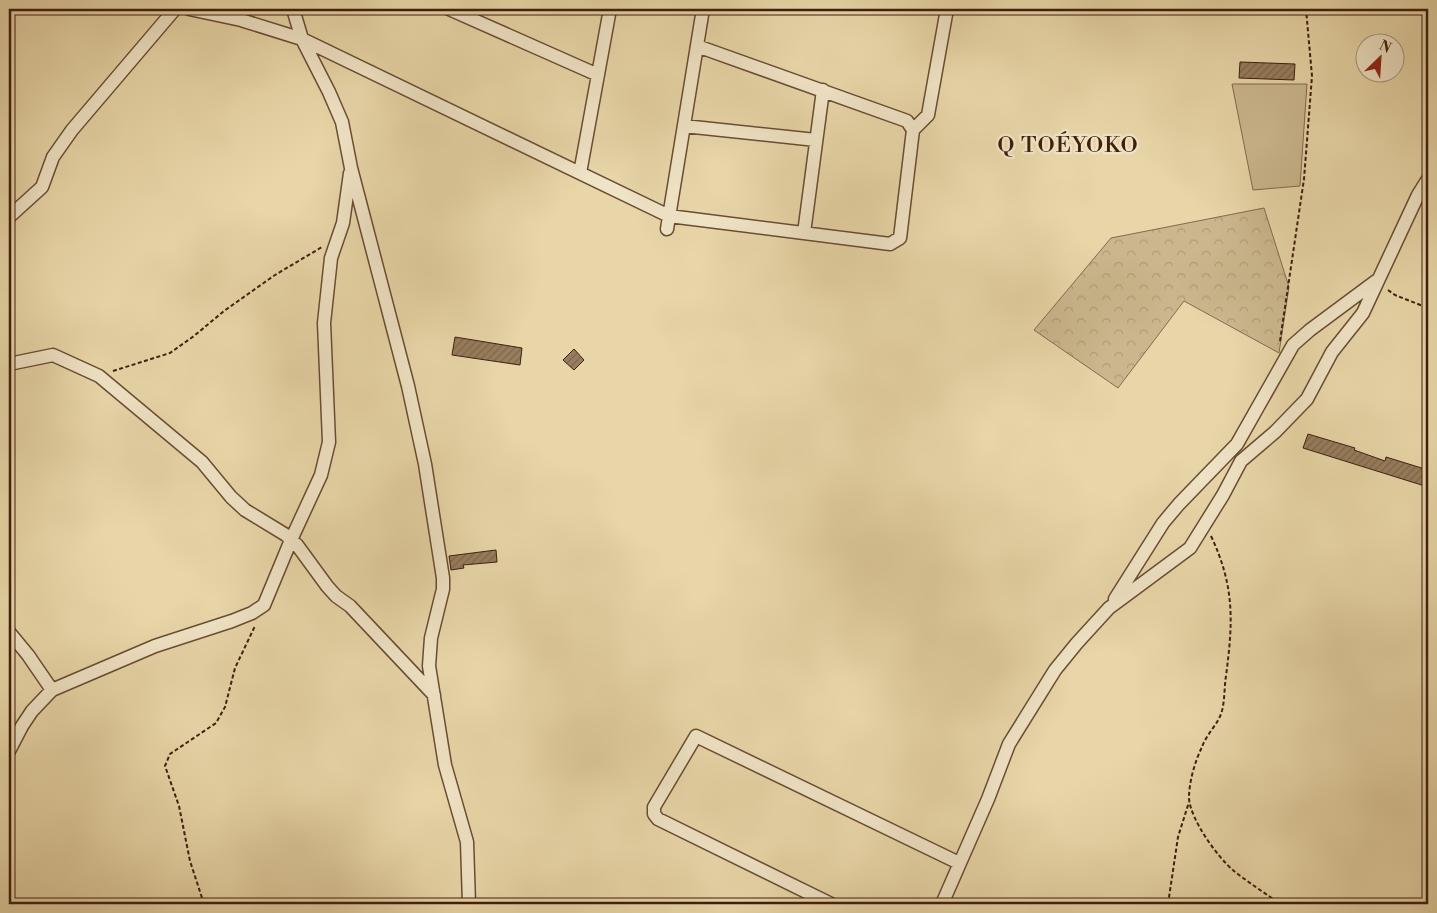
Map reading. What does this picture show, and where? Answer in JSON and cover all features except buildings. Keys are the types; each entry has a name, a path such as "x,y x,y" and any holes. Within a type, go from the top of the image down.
{"street":[{"path":"9,217 42,187 53,157 72,130 175,9"},
{"path":"193,9 241,20 302,39 580,173 668,223 804,233 890,244 900,238 913,130 928,115 947,9"},
{"path":"293,9 302,39 342,122 350,168 378,267 408,386 425,464 443,578 443,589 431,638 429,666 445,765 467,842 469,904"},
{"path":"449,9 598,75"},
{"path":"580,173 610,9"},
{"path":"668,223 703,9"},
{"path":"697,46 907,121 913,130"},
{"path":"804,233 823,90"},
{"path":"684,126 816,140"},
{"path":"9,751 32,711 52,690 155,646 232,621 264,606 291,540 321,475 329,442 324,323 331,258 343,223 350,168"},
{"path":"1109,608 1190,548 1223,495 1240,461 1275,432 1307,399 1316,386 1332,352 1362,313 1418,195 1428,179"},
{"path":"942,904 988,799 1008,744 1055,670 1109,608 1162,523 1237,444 1292,345 1379,279"},
{"path":"9,364 53,355 98,376 202,462 231,497 246,510 297,544 336,596 350,606 434,695"},
{"path":"9,632 28,655 52,690"},
{"path":"831,904 658,819 654,814 654,807 696,736 959,863"}],"path":[{"path":"1280,344 1304,179 1312,76 1306,9"},
{"path":"98,376 170,353 224,311 275,276 320,248 337,240"},
{"path":"1379,279 1383,287 1395,295 1428,308"},
{"path":"1168,904 1178,837 1189,799 1190,785 1202,747 1221,714 1229,650 1231,605 1227,577 1205,523"},
{"path":"204,904 190,861 179,806 165,766 170,754 216,723 224,707 235,668 256,624"},
{"path":"1189,799 1193,815 1206,837 1233,870 1280,904"}],"green space":[{"path":"1232,84 1307,84 1300,186 1253,190"},
{"path":"1264,208 1289,287 1279,353 1184,301 1118,388 1034,330 1111,238"}],"district":[{"name":"Q TOÉYOKO","path":"1068,144"}]}
